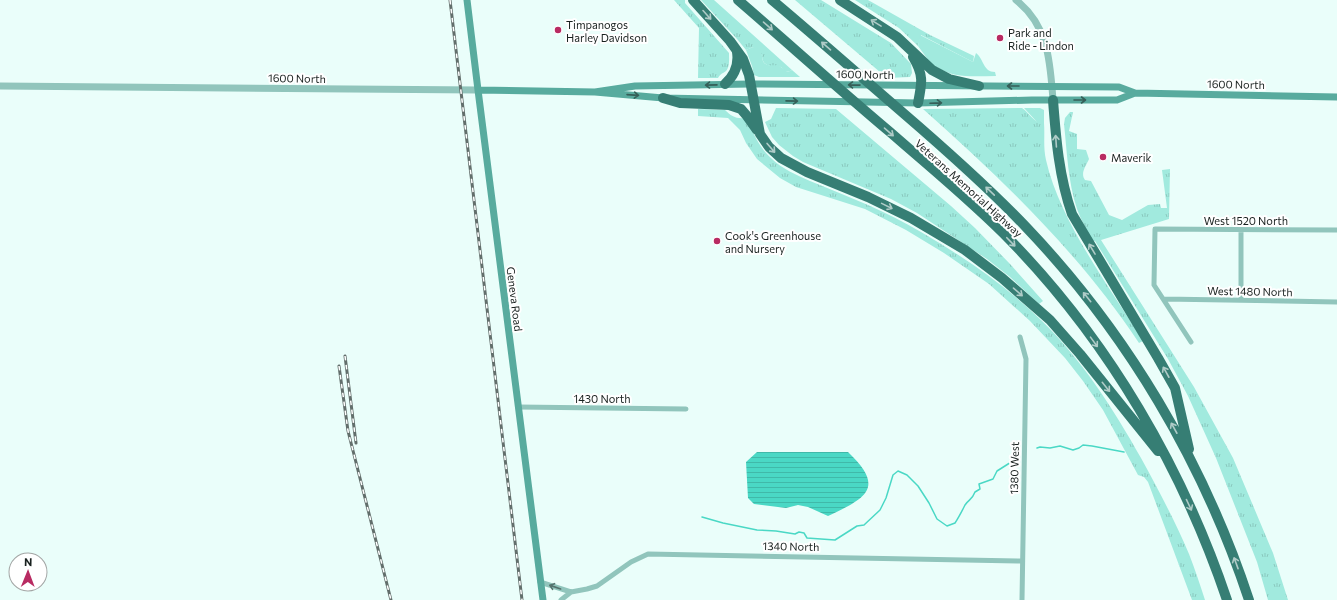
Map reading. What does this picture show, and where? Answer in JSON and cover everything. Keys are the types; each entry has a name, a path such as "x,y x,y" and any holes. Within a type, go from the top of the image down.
{"highway":[{"path":"693,0 737,50 746,67 760,134"},
{"name":"Veterans Memorial Highway","path":"738,0 982,212 1050,284 1079,321 1123,384 1152,432 1172,470 1205,541 1227,600"},
{"name":"Veterans Memorial Highway","path":"772,0 905,114 993,194 1025,226 1065,270 1130,356 1161,405 1210,500 1231,550 1249,600"},
{"path":"840,0 885,28 897,37 932,70 940,75 949,79 979,86"},
{"path":"907,46 921,73 921,86 918,103"},
{"path":"725,84 735,72 738,63 737,50"},
{"path":"663,98 680,103 729,105 740,109 769,146 781,158 807,172 868,197 911,218 966,250 1002,278 1055,326 1080,354 1172,470"},
{"path":"1053,100 1057,147 1062,180 1072,214 1175,388 1192,463"}],"main road":[{"name":"Geneva Road","path":"468,0 542,600"},
{"name":"1600 North","path":"595,92 635,86 725,84 1052,86 1119,87 1135,93 1337,97"},
{"name":"1600 North","path":"478,90 595,92 663,98 918,103 1117,100 1135,93"}],"street":[{"path":"1016,0 1033,17 1045,40 1048,51 1053,100"},
{"name":"1600 North","path":"0,86 478,90"},
{"name":"West 1520 North","path":"1164,299 1154,284 1155,229 1337,230"},
{"path":"1241,230 1241,300"},
{"path":"1164,299 1192,342"},
{"name":"West 1480 North","path":"1164,299 1337,302"},
{"name":"1380 West","path":"1020,337 1026,359 1022,600"},
{"name":"1430 North","path":"518,407 686,408"},
{"name":"1340 North","path":"571,592 597,586 631,562 648,554 1022,561"},
{"path":"540,582 571,592"},
{"path":"561,600 571,592"}],"green space":[{"path":"674,0 685,0 685,3 729,53 728,67 726,71 718,78 698,78 699,28"},
{"path":"701,0 714,0 792,70 784,71 781,67 765,64 762,59 762,55 753,47 746,50"},
{"path":"795,0 821,0 891,43 911,64 912,73 910,77 887,78"},
{"path":"855,0 868,0 930,35 974,56 973,62 921,35 918,46 899,28"},
{"path":"920,35 973,62 976,53 981,58 986,68 995,72 996,76 958,75 944,71 937,67 936,68 918,46"},
{"path":"753,47 761,52 763,62 766,64 778,65 786,71 792,70 800,77 759,77 754,75 746,50"},
{"path":"776,108 836,109 975,228 1043,301 1039,304 1010,277 987,259 917,213 891,199 803,162 793,156 779,145 772,137 765,122 771,119"},
{"path":"1022,108 1034,120 1044,123 1044,146 1046,160 1062,207 1087,254 1143,341 1139,343 1092,279 1039,219 982,163 923,109"},
{"path":"1024,108 1040,108 1044,110 1044,123 1038,123"},
{"path":"698,109 725,110 734,117 745,118 762,149 780,165 810,181 902,221 953,251 999,283 1041,320 1070,351 1096,385 1130,439 1154,481 1178,529 1205,600 1192,600 1148,482 1144,477 1138,475 1103,410 1065,358 1030,321 989,284 944,253 906,230 865,209 796,187 780,178 757,159 746,143 740,130 728,118 698,116"},
{"path":"1070,112 1073,112 1069,131 1077,134 1077,149 1086,150 1089,159 1083,175 1085,180 1091,181 1109,215 1122,220 1148,205 1160,204 1161,208 1167,208 1162,170 1170,169 1169,219 1101,240 1194,387 1233,458 1273,553 1288,600 1268,600 1257,562 1216,458 1188,396 1168,359 1095,241 1093,242 1080,217 1074,199 1067,156 1064,124 1065,118"}],"shaded area":[{"path":"757,452 848,452 860,464 866,475 868,483 866,491 861,497 852,503 828,516 808,507 798,505 786,508 754,504 748,498 746,462"}],"waterway":[{"path":"1037,448 1060,446 1073,450 1083,445 1124,452"},
{"path":"702,517 757,530 795,534 799,532 804,533 807,538 835,540 857,526 864,525 880,510 886,498 893,475 898,471 907,475 918,486 937,519 947,526 955,523 965,505 973,497 975,492 980,489 979,484 993,479 997,471 1016,459"}],"railway":[{"path":"450,0 522,600"},
{"path":"345,356 356,443"},
{"path":"339,366 348,431 391,600"}],"place":[{"name":"Timpanogos Harley Davidson","path":"558,30"},
{"name":"Park and Ride - Lindon","path":"1000,38"},
{"name":"Maverik","path":"1103,157"},
{"name":"Cook's Greenhouse and Nursery","path":"717,241"}]}
